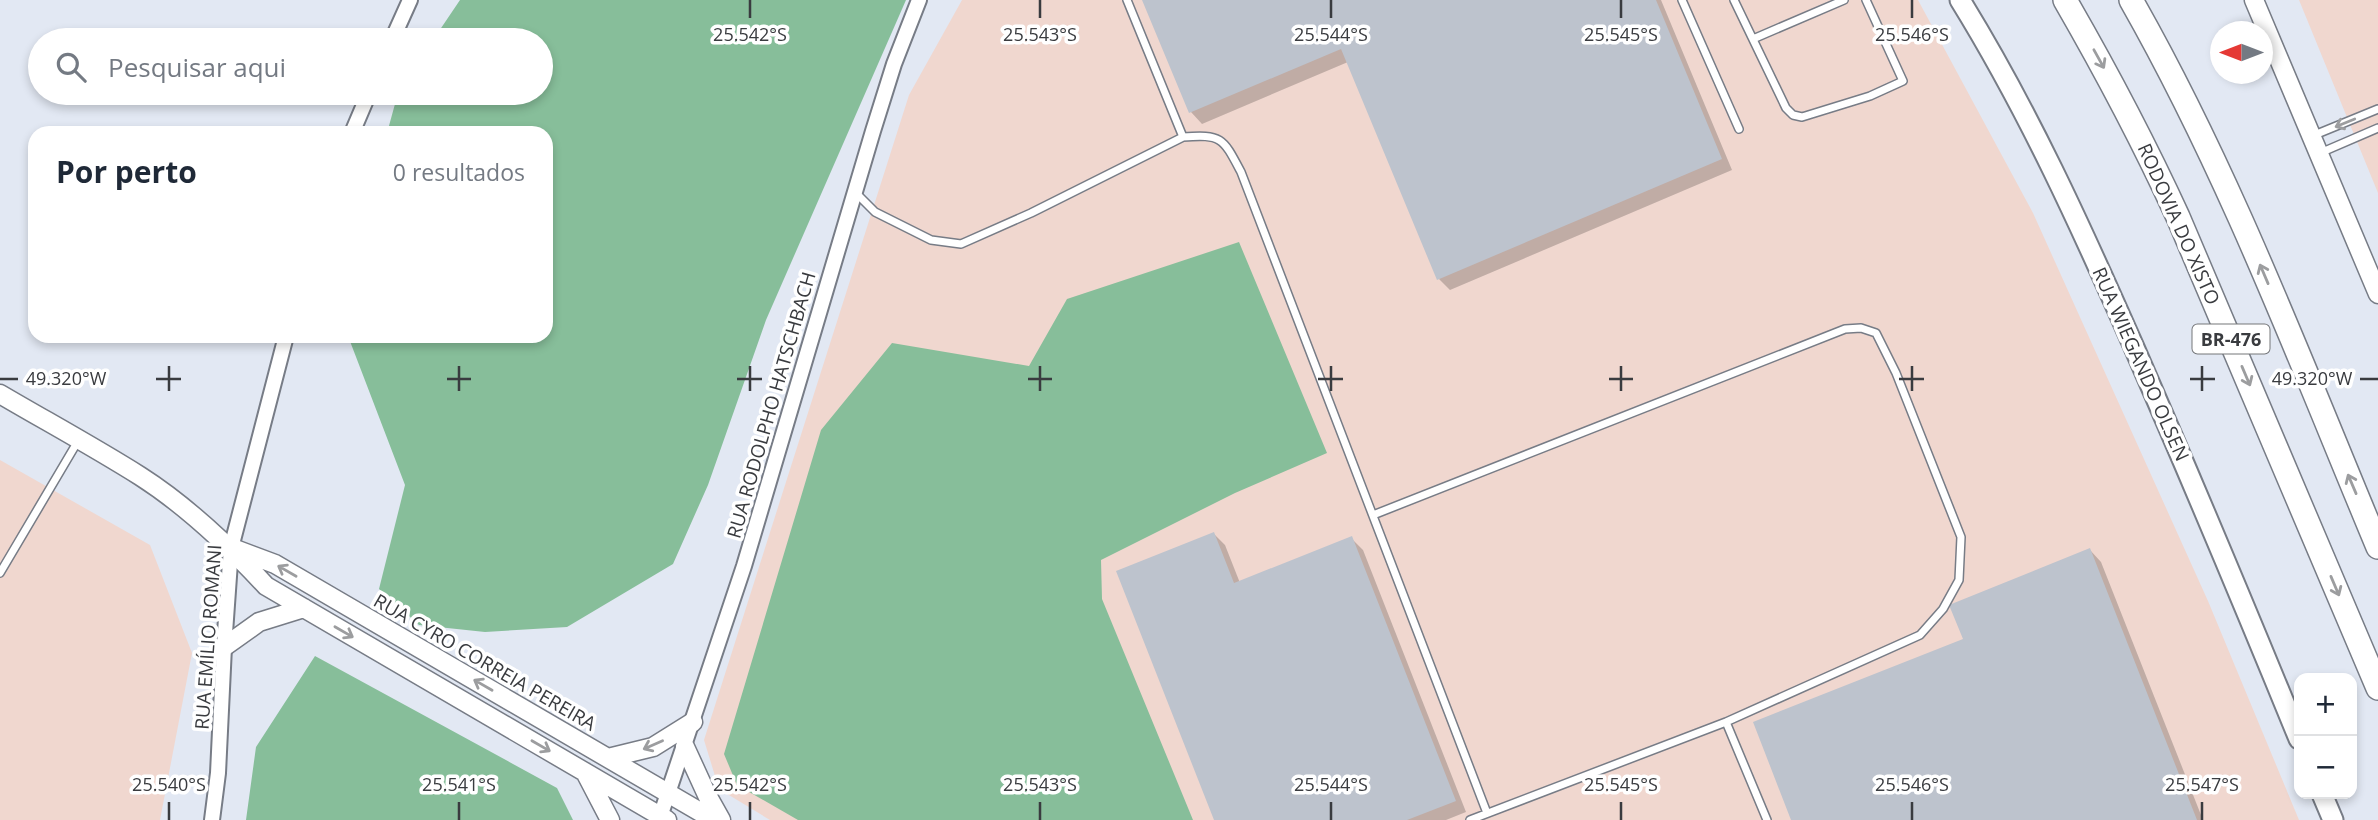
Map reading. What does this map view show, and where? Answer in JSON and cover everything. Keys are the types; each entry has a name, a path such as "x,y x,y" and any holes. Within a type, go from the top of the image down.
{"highway":[{"name":"RODOVIA DO XISTO","path":"2065,0 2151,158 2178,217 2378,688"},
{"name":"BR-476","path":"2131,0 2194,117 2228,190 2378,547"}],"main road":[{"name":"RUA WIEGANDO OLSEN","path":"1960,0 2012,91 2085,240 2207,517 2298,736"},
{"path":"2324,799 2333,820"}],"street":[{"path":"397,28 410,0"},
{"name":"RUA RODOLPHO HATSCHBACH","path":"662,819 759,518 853,191 894,64 919,0"},
{"path":"2255,0 2378,294"},
{"path":"355,126 364,105"},
{"name":"RUA EMÍLIO ROMANI","path":"212,820 218,773 231,548 284,343"},
{"name":"RUA CYRO CORREIA PEREIRA","path":"0,394 163,492 231,548 266,586 662,819"},
{"name":"RUA CYRO CORREIA PEREIRA","path":"231,548 275,564 714,820"},
{"path":"224,647 259,622 304,608"},
{"path":"608,758 653,747 693,722"},
{"path":"685,747 721,820"},
{"path":"585,772 610,820"}],"lane":[{"path":"1127,0 1182,137"},
{"path":"1682,0 1739,129"},
{"path":"1734,0 1786,107 1793,115 1802,117 1870,96 1903,81 1866,0"},
{"path":"1753,39 1844,0"},
{"path":"2312,136 2378,109"},
{"path":"2320,154 2378,128"},
{"path":"853,191 876,212 931,240 961,244 1031,214 1182,137 1210,135 1226,145 1241,172 1487,813"},
{"path":"1373,515 1845,329 1861,328 1876,333 1896,373 1961,537 1959,580 1943,609 1920,635 1726,722 1470,820"},
{"path":"0,573 78,440"},
{"path":"1726,722 1767,820"}],"shaded area":[{"path":"962,0 1918,0 2033,213 2208,601 2299,820 770,820 719,789 704,740 909,95"},
{"path":"2299,0 2378,0 2378,193"},
{"path":"0,460 150,545 192,653 160,820 0,820"}],"green space":[{"path":"460,0 906,0 766,320 708,485 673,564 567,627 485,632 419,625 379,589 405,485 351,343 553,343 553,126 389,126 395,105 553,105 553,28 441,28"},
{"path":"1239,242 1327,453 1235,493 1101,560 1102,599 1193,820 798,820 737,785 724,754 821,430 892,343 1029,366 1067,299"},
{"path":"315,656 557,788 573,820 246,820 256,747"}],"building":[{"path":"1142,0 1656,0 1722,159 1437,280 1341,49 1189,113"},
{"path":"1214,532 1234,583 1352,536 1456,801 1407,820 1214,820 1116,571"},
{"path":"2090,548 2197,820 1791,820 1753,722 1963,639 1949,605"}]}
